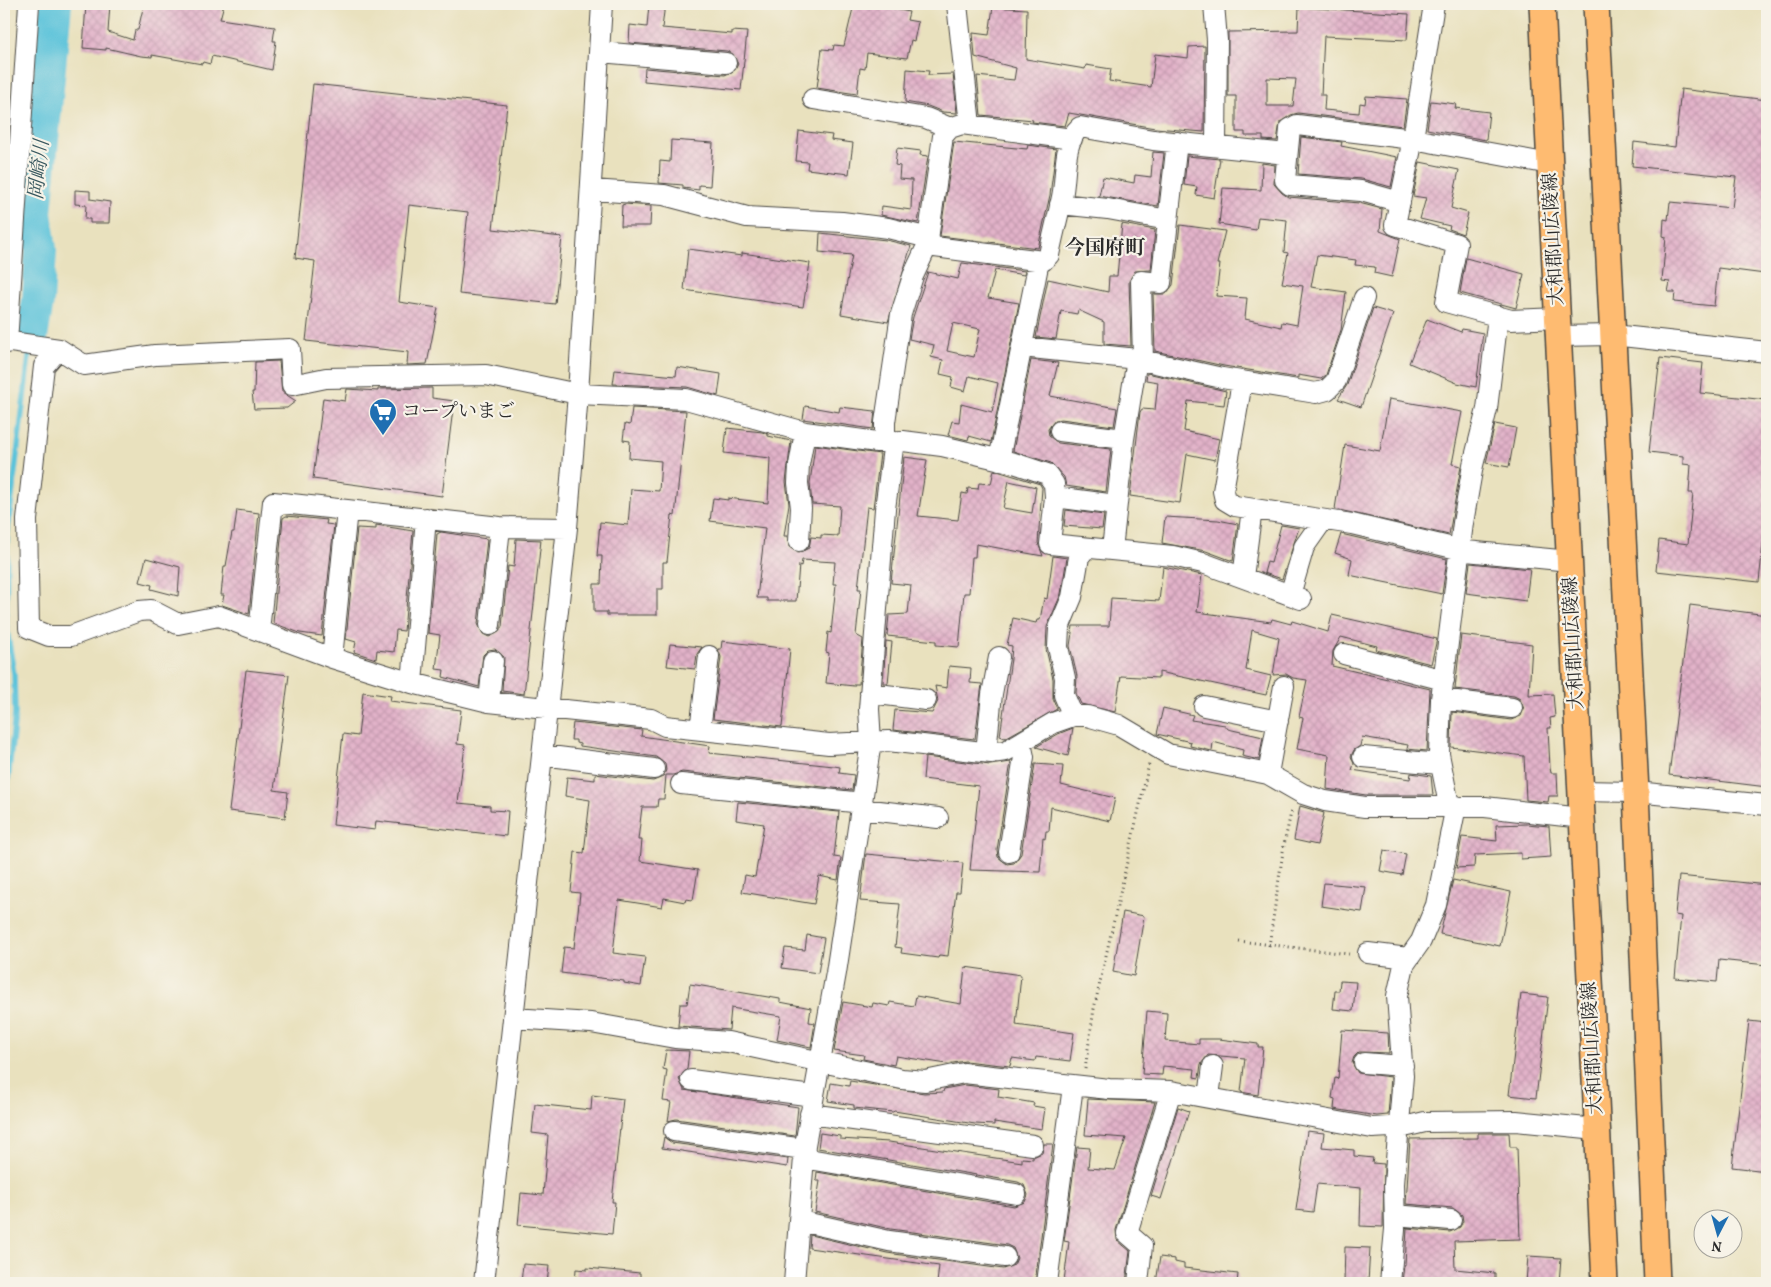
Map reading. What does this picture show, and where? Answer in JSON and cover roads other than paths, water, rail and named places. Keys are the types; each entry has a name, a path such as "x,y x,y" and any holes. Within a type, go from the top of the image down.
{"main road":[{"name":"大和郡山広陵線","path":"1542,4 1605,1283"},
{"path":"1596,4 1636,792 1657,1283"}],"street":[{"path":"29,4 8,343 55,348 84,365 155,354 290,349 292,385 326,378 486,376 578,394 686,400 805,432 942,446 1047,474 1054,484 1055,497 1050,544 1181,558 1204,563 1296,597 1304,547 1324,520"},
{"path":"484,1283 567,528 592,190 602,4"},
{"path":"957,4 960,126"},
{"path":"1214,4 1217,40 1216,146"},
{"path":"1434,4 1413,139 1395,225 1457,244 1446,302 1512,320 1613,335 1767,352"},
{"path":"600,52 726,63"},
{"path":"813,99 926,118 960,126 1072,139"},
{"path":"1400,202 1361,191 1290,185 1285,180 1290,128 1297,125 1413,139 1550,164"},
{"path":"794,1283 804,1154 871,742 868,725 870,692 890,441 885,422 901,314 913,276 928,242 943,136 960,126"},
{"path":"592,190 664,196 747,217 842,222 888,228 928,242 1043,261 1049,255 1060,204 1067,153 1074,132 1080,127 1153,140 1287,154"},
{"path":"1112,550 1124,440 1140,359 1141,281 1161,283 1176,142"},
{"path":"1060,204 1108,209 1168,220"},
{"path":"1000,460 1039,261"},
{"path":"1022,347 1140,359 1242,382 1316,394 1327,390 1336,381 1364,298"},
{"path":"1390,1283 1394,1259 1394,1184 1398,1127 1403,1094 1403,1066 1396,996 1399,979 1408,958 1421,941 1436,905 1452,805 1440,764 1443,690 1459,549 1473,465 1487,409 1498,316"},
{"path":"55,348 44,366 27,520 29,628 49,636 71,636 139,610 152,610 178,624 219,616 332,658 412,683 489,702 566,708 651,719 665,726 829,744 888,740 986,752 1006,751 1053,723 1073,716 1104,720 1119,725 1153,746 1181,758 1268,774 1298,791 1325,800 1365,807 1485,806 1582,818"},
{"path":"1242,382 1223,491 1225,500 1235,506 1324,520 1459,549 1570,561"},
{"path":"1060,431 1124,440"},
{"path":"795,530 799,465 805,432"},
{"path":"1055,497 1116,505"},
{"path":"259,631 272,502 500,527 567,528"},
{"path":"1243,577 1252,509"},
{"path":"332,658 346,510"},
{"path":"412,683 426,518"},
{"path":"490,625 500,527"},
{"path":"1073,716 1064,695 1065,678 1058,647 1059,628 1072,597 1079,557 1086,548"},
{"path":"1344,654 1443,690 1512,708"},
{"path":"700,730 709,656"},
{"path":"986,752 992,694 999,658"},
{"path":"489,702 493,662"},
{"path":"1268,774 1284,686"},
{"path":"870,692 926,700"},
{"path":"1204,706 1278,721"},
{"path":"1008,852 1024,757 1021,742"},
{"path":"542,755 654,769"},
{"path":"1363,757 1440,764"},
{"path":"680,784 862,806 927,822"},
{"path":"1580,791 1636,792 1767,805"},
{"path":"1368,953 1408,958"},
{"path":"513,1018 591,1023 675,1038 728,1042 902,1079 924,1081 964,1073 1140,1092 1171,1091 1372,1128 1398,1127 1425,1122 1516,1121 1597,1128"},
{"path":"1364,1063 1403,1066"},
{"path":"1209,1097 1213,1066"},
{"path":"691,1080 812,1105 1033,1145"},
{"path":"1048,1283 1078,1086"},
{"path":"1138,1283 1142,1246 1127,1233 1171,1091"},
{"path":"674,1131 1016,1194"},
{"path":"1394,1215 1451,1220"},
{"path":"800,1221 889,1241 1005,1258"}],"waterway":[{"name":"岡崎川","path":"32,337 38,301 41,250 36,213 56,4"},
{"path":"4,818 15,714 14,674 6,624 7,537 30,348"}],"place":[{"name":"コープいまご","path":"383,436"}],"district":[{"name":"今国府町","path":"1105,249"}]}
